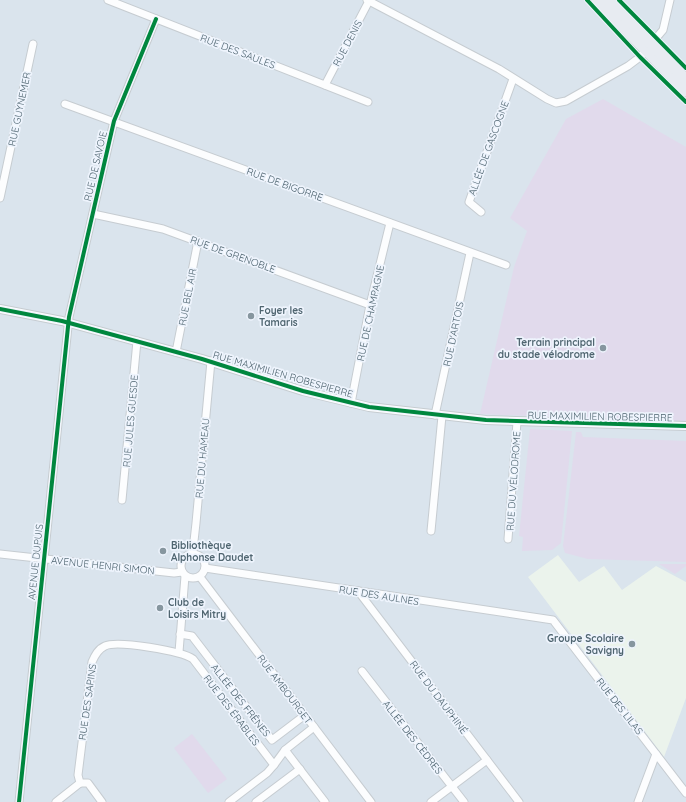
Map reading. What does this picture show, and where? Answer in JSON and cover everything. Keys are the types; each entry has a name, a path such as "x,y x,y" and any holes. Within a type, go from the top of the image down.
{"main road":[{"path":"596,0 686,80"},
{"path":"609,0 686,91"}],"street":[{"name":"RUE DES SAULES","path":"108,0 123,3 156,19 368,102"},
{"path":"368,0 499,69 513,80 556,103 566,101 628,66 640,57 663,30 670,0"},
{"name":"RUE DENIS","path":"325,85 368,0"},
{"name":"RUE DE SAVOIE","path":"68,323 114,121 156,19"},
{"name":"RUE GUYNEMER","path":"0,198 33,44"},
{"name":"ALLÉE DE GASCOGNE","path":"481,212 469,202 513,80"},
{"name":"RUE DE BIGORRE","path":"65,104 506,265"},
{"name":"RUE DE GRENOBLE","path":"92,214 162,229 370,305"},
{"name":"RUE DE CHAMPAGNE","path":"351,403 370,305 390,223"},
{"name":"RUE BEL AIR","path":"176,352 198,241"},
{"name":"RUE D'ARTOIS","path":"431,531 439,415 470,253"},
{"name":"RUE MAXIMILIEN ROBESPIERRE","path":"0,309 68,323 211,361 303,391 351,403 439,415 517,422 686,426"},
{"name":"AVENUE DUPUIS","path":"19,802 68,323"},
{"name":"RUE JULES GUESDE","path":"122,500 137,342"},
{"name":"RUE DU HAMEAU","path":"190,554 193,550 211,361"},
{"name":"RUE DU VÉLODROME","path":"508,539 517,422"},
{"name":"AVENUE HENRI SIMON","path":"0,554 184,574"},
{"path":"179,652 184,574 182,561 190,554 201,557 206,568 200,577 192,578 184,574"},
{"name":"RUE DES AULNES","path":"206,568 553,620"},
{"name":"RUE AMBOURGET","path":"200,577 371,802"},
{"name":"RUE DU DAUPHINÉ","path":"358,591 520,802"},
{"name":"RUE DES LILAS","path":"553,620 686,793"},
{"name":"ALLÉE DES FRÊNES","path":"180,634 192,636 272,740 305,715"},
{"name":"RUE DES SAPINS","path":"80,782 78,775 81,742 92,662 98,651 104,646 114,644 179,652"},
{"name":"RUE DES ÉRABLES","path":"179,652 193,659 274,765"},
{"name":"ALLÉE DES CÈDRES","path":"362,671 464,802"},
{"path":"229,802 266,773 286,750 314,727"},
{"path":"286,750 326,802"},
{"path":"638,802 656,754"},
{"path":"431,802 487,760"},
{"path":"256,802 300,769"},
{"path":"56,802 80,782 88,783 102,802"}],"shaded area":[{"path":"0,0 686,0 686,802 0,802"},
{"path":"603,99 686,147 686,422 480,414 514,267 527,231 510,218 566,119"},
{"path":"530,429 572,431 561,543 552,550 522,551 523,537 519,536"},
{"path":"576,432 581,432 583,437 686,441 686,562 588,559 565,553 563,546"},
{"name":"Groupe Scolaire Savigny","path":"558,555 579,582 604,566 622,590 656,566 686,582 686,698 664,757 528,577"},
{"path":"659,564 686,564 686,566 675,574"},
{"path":"192,734 227,779 208,793 174,748"}],"cycle path":[{"path":"587,0 640,57 686,102"},
{"path":"619,0 686,68"},
{"path":"19,802 69,317 114,121 156,19"},
{"path":"0,309 62,321 202,359 303,391 369,407 486,420 686,426"}],"place":[{"name":"Foyer les Tamaris","path":"251,316"},
{"name":"Terrain principal du stade vélodrome","path":"603,348"},
{"name":"Bibliothèque Alphonse Daudet","path":"163,551"},
{"name":"Club de Loisirs Mitry","path":"160,608"},
{"name":"Groupe Scolaire Savigny","path":"632,644"}]}
